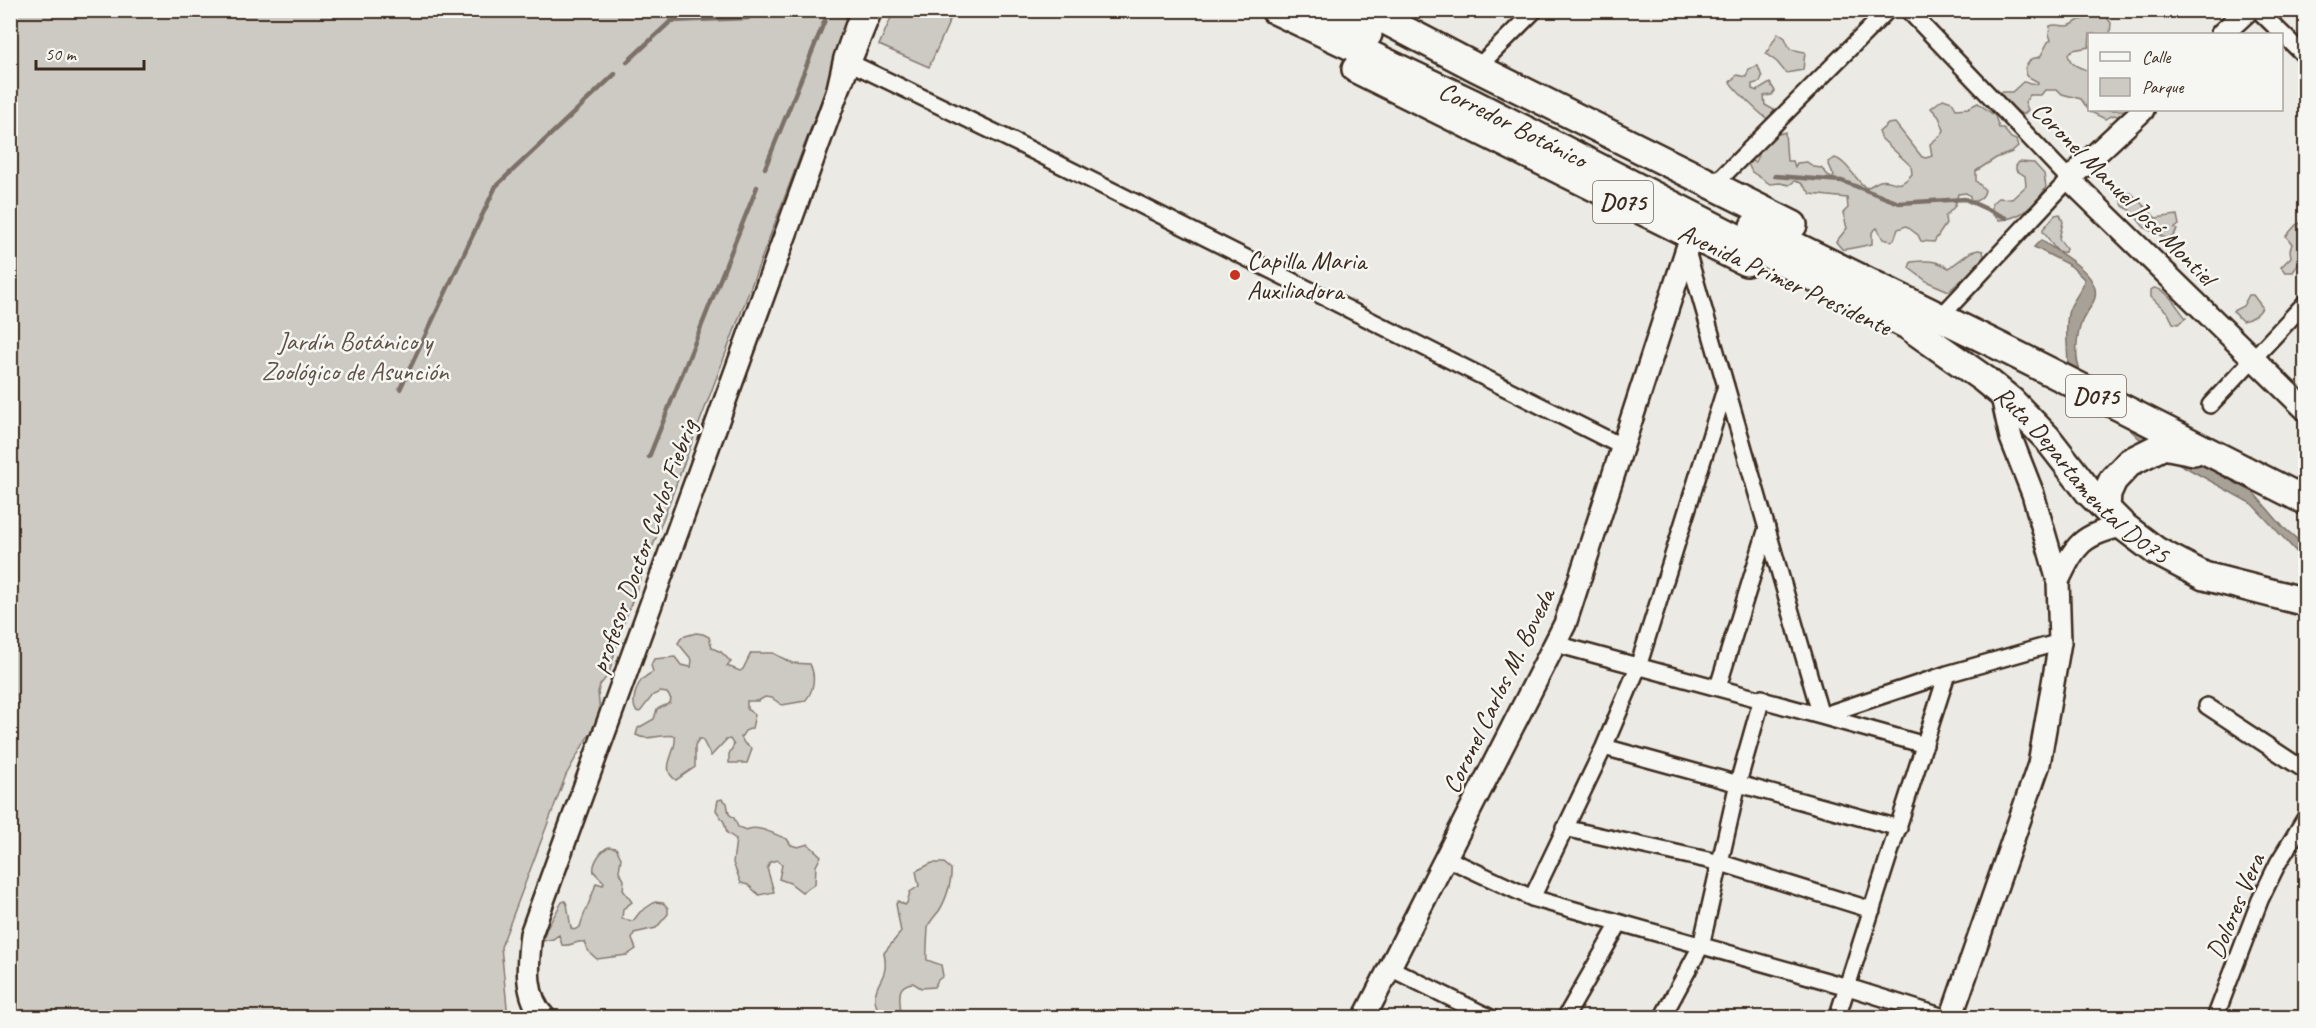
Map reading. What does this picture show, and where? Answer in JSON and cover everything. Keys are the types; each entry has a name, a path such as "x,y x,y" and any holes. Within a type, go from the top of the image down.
{"highway":[{"name":"Avenida Primer Presidente","path":"1265,10 1279,27 1296,39 1689,244 1813,294 1919,342 1994,387"},
{"name":"Corredor Botánico","path":"1275,10 1881,300"},
{"name":"Corredor Botánico","path":"1321,10 1881,300"},
{"name":"Avenida Primer Presidente","path":"1366,10 1477,68 1780,217 1946,311 2001,347"},
{"name":"Ruta Departamental D075","path":"1881,300 2001,347 2299,499"},
{"name":"Ruta Departamental D075","path":"1881,300 1994,387 2034,422 2089,492 2156,551 2204,576 2306,600"},
{"path":"2115,517 2107,493 2113,480 2130,462 2146,452 2164,445 2221,458"}],"street":[{"name":"profesor Doctor Carlos Fiebrig","path":"837,93 845,58 862,10"},
{"name":"profesor Doctor Carlos Fiebrig","path":"545,1017 539,1011 529,989 528,964 531,934 837,93 871,10"},
{"path":"1477,68 1535,10"},
{"path":"1714,184 1888,10"},
{"name":"Coronel Manuel José Montiel","path":"1908,10 2069,179 2306,410"},
{"path":"2223,33 2248,10"},
{"path":"2258,10 2281,33"},
{"path":"2283,34 2306,57"},
{"path":"851,63 1021,145 1623,447"},
{"path":"1946,311 2069,179 2142,111"},
{"path":"1689,244 1726,386 1821,716"},
{"name":"Coronel Carlos M. Boveda","path":"1364,1017 1565,624 1689,244"},
{"path":"2210,405 2306,302"},
{"path":"1532,898 1604,747 1638,667 1726,386"},
{"path":"1446,858 1532,898 1949,1017 2039,764 2060,642 2058,581 2033,494 1994,387"},
{"path":"2058,581 2067,561 2077,547 2115,517"},
{"path":"1718,687 1767,528"},
{"path":"1821,716 1947,674 2060,642"},
{"path":"1556,644 1762,698 1925,745"},
{"path":"1837,1017 1947,674"},
{"path":"1666,1016 1701,946 1738,783 1762,698"},
{"path":"2207,706 2306,771"},
{"path":"1604,747 1899,828"},
{"name":"Dolores Vera","path":"2215,1017 2260,900 2278,862 2306,817"},
{"path":"1564,828 1721,863 1872,910"},
{"path":"1565,1017 1619,924"},
{"path":"1390,968 1491,1017"}],"green space":[{"name":"Jardín Botánico y Zoológico de Asunción","path":"11,11 855,11 620,633 609,674 600,685 598,692 600,714 597,728 587,738 566,775 501,947 508,1017 11,1017"},
{"path":"894,11 954,11 929,67 879,45"},
{"path":"2085,11 2102,11 2111,23 2110,33 2088,33 2088,47 2073,50 2068,54 2073,64 2088,71 2088,110 2081,99 2062,94 2058,90 2045,90 2041,95 2030,95 2025,102 2028,110 2023,115 2004,103 1999,96 2000,92 2012,92 2023,82 2038,84 2027,76 2025,68 2031,59 2040,57 2051,40 2050,26 2071,25 2078,20 2085,19"},
{"path":"1778,33 1785,38 1790,49 1805,52 1803,70 1786,73 1766,54"},
{"path":"1758,66 1762,77 1760,82 1752,84 1752,89 1757,91 1770,83 1775,91 1772,95 1764,96 1765,105 1774,110 1773,117 1768,119 1730,82 1737,75 1746,77 1749,69"},
{"path":"1943,99 1952,102 1956,109 1968,108 1978,103 1995,116 1999,128 2003,128 2011,138 2016,140 2018,147 1976,171 1976,181 1985,190 1983,195 1971,202 1970,196 1966,193 1958,194 1955,206 1945,217 1946,224 1934,242 1921,241 1918,235 1906,226 1898,229 1894,240 1891,241 1883,239 1877,228 1872,232 1872,244 1842,249 1836,242 1847,228 1843,213 1848,208 1847,198 1811,194 1801,183 1795,181 1789,185 1770,184 1752,172 1748,164 1755,162 1767,138 1785,132 1787,161 1793,161 1795,167 1797,163 1807,162 1814,167 1821,168 1832,179 1834,176 1828,162 1835,158 1843,163 1866,188 1885,180 1902,183 1912,174 1911,166 1882,139 1879,132 1888,124 1895,123 1922,157 1932,156 1930,144 1944,130 1939,117 1931,108"},
{"path":"2089,111 2135,111 2126,119 2114,115 2105,119"},
{"path":"2019,162 2034,163 2044,174 2046,187 2027,210 2014,217 1999,220 1992,214 1992,203 1998,198 2012,199 2026,186 2025,176 2016,170"},
{"path":"2124,193 2131,193 2156,218 2177,215 2179,225 2175,228 2177,230 2173,236 2168,239 2144,227 2132,212 2123,206 2120,198"},
{"path":"2060,214 2063,222 2059,239 2066,248 2065,252 2058,251 2043,232 2055,215"},
{"path":"2303,222 2305,224 2305,266 2303,263 2298,264 2293,272 2285,272 2281,267 2291,257 2292,244 2286,236 2296,225"},
{"path":"1983,251 1982,262 1949,291 1928,282 1909,268 1911,262 1926,261 1940,263 1949,268 1971,252"},
{"path":"2154,288 2168,295 2186,318 2178,324 2173,323 2168,313 2151,297 2151,290"},
{"path":"2249,295 2253,295 2262,307 2254,316 2242,321 2233,311 2243,306"},
{"path":"696,633 709,637 712,648 721,652 731,662 727,666 740,671 751,653 773,653 792,663 810,664 813,683 805,701 782,705 772,698 765,697 758,701 747,701 747,709 755,715 752,728 745,731 741,737 744,743 752,749 747,763 729,763 729,754 734,745 730,739 726,740 711,756 702,739 699,739 695,745 695,767 676,780 669,771 675,736 645,738 636,735 638,728 654,719 657,709 670,703 671,699 667,693 660,692 653,695 640,712 636,711 634,699 641,681 653,672 651,665 654,659 675,657 681,665 691,667 692,660 678,643 682,637"},
{"path":"722,799 727,803 729,814 734,818 738,827 746,830 756,828 766,831 787,839 791,845 798,847 808,844 821,856 816,866 815,884 802,892 790,883 779,879 782,865 777,860 770,862 767,868 774,892 759,895 748,885 741,883 733,863 736,839 727,833 724,822 716,810 718,800"},
{"path":"609,847 616,848 621,858 619,871 624,880 623,890 632,902 623,909 622,919 633,921 640,912 655,902 663,903 668,908 668,914 656,928 634,933 632,939 636,949 627,955 597,959 589,952 584,942 562,945 559,935 543,941 546,930 562,902 565,901 567,904 571,928 574,930 580,927 596,883 603,885 604,882 594,872 594,865 600,854"},
{"path":"932,863 944,863 951,869 951,880 946,896 928,927 927,960 941,965 943,976 934,987 921,988 913,983 903,987 900,991 900,1017 872,1017 878,1011 875,996 884,973 884,953 901,932 896,904 898,901 905,905 907,903 910,892 919,886 916,871"}],"shaded area":[{"path":"2041,240 2077,265 2093,283 2095,299 2082,321 2079,332 2078,365 2093,389 2149,437 2144,443 2071,374 2068,368 2068,314 2082,288 2084,279 2071,266 2034,247"},
{"path":"2173,450 2253,492 2283,527 2305,546 2305,561 2252,504 2167,457"}],"waterway":[{"path":"627,62 671,21 748,18 756,10"},
{"path":"765,168 829,10"},
{"path":"400,389 496,186 615,74"},
{"path":"1775,176 1842,181 1899,203 1965,199 2006,218"},
{"path":"649,457 757,187"}],"place":[{"name":"Capilla Maria Auxiliadora","path":"1235,275"}]}
